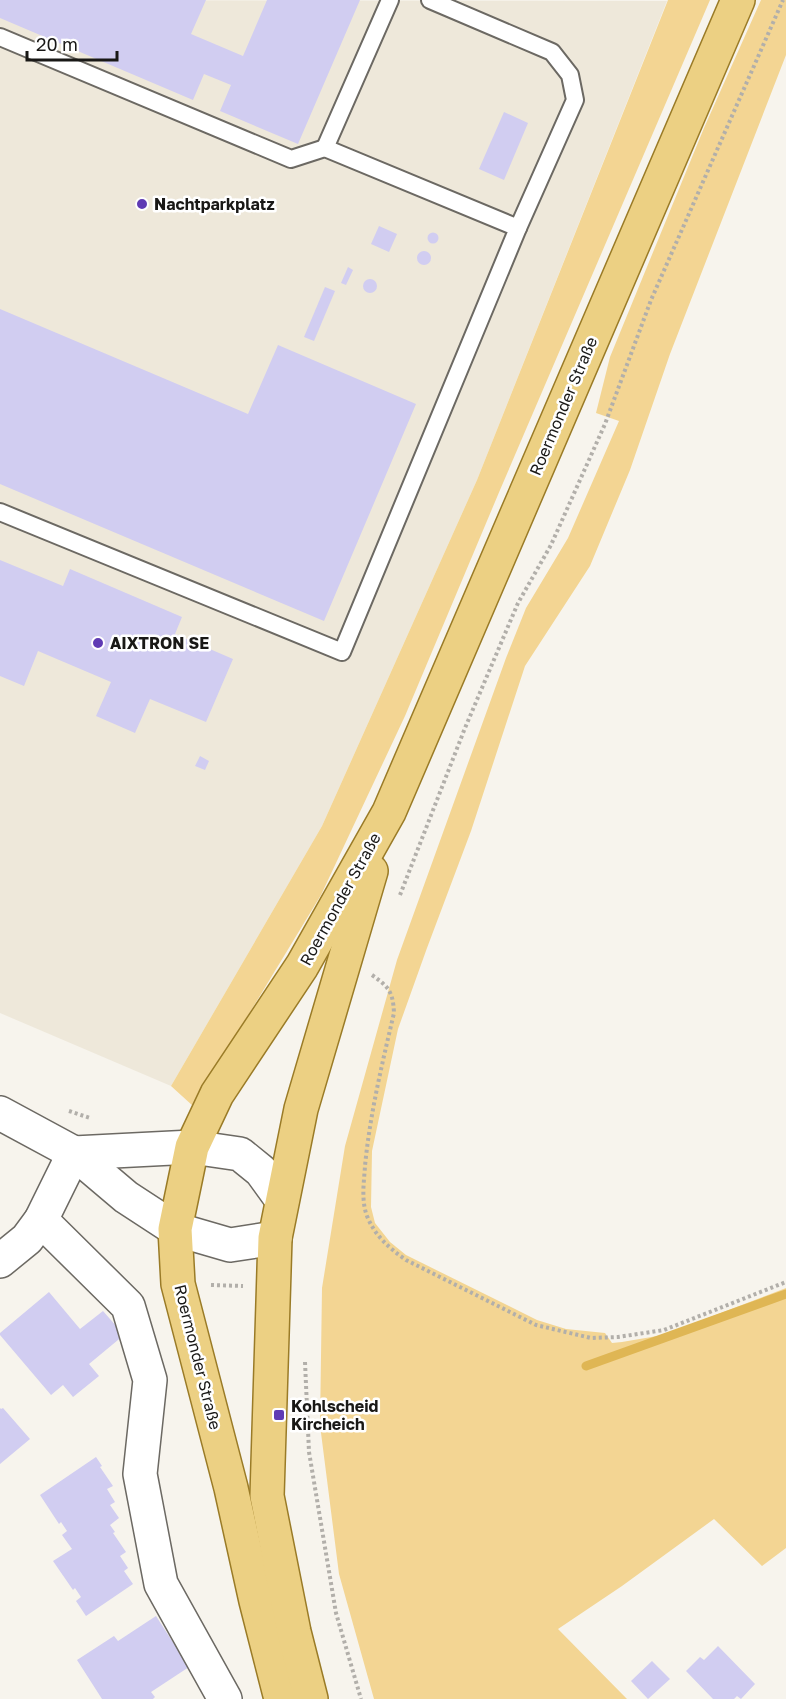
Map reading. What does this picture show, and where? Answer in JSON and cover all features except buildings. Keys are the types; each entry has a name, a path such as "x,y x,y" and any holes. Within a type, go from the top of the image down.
{"main road":[{"name":"Roermonder Straße","path":"281,1699 231,1488 178,1284 175,1229 192,1147 216,1094 302,966 388,812 738,0"},
{"name":"Roermonder Straße","path":"311,1699 294,1632 267,1496 275,1238 301,1108 388,812"}],"street":[{"path":"0,1113 74,1153 126,1197 175,1229 230,1245 275,1238"},
{"path":"74,1153 192,1147 240,1154 261,1171 282,1200"},
{"path":"0,1261 27,1239 41,1220 74,1153"},
{"path":"41,1220 128,1306 150,1380 141,1474 161,1584 225,1699"}],"lane":[{"path":"325,148 390,0"},
{"path":"0,512 342,652 518,228 575,100 570,75 552,52 430,0"},
{"path":"0,37 291,159 325,148 518,228"}],"path":[{"path":"400,895 465,728 518,603 550,545 605,424 651,300 783,0"},
{"path":"369,973 390,989 394,1013 366,1151 363,1199 367,1216 381,1240 388,1247 406,1260 536,1325 591,1338 618,1337 664,1330 786,1282"},
{"path":"68,1111 99,1121"},
{"path":"178,1284 274,1287"},
{"path":"305,1359 309,1452 336,1612 361,1699"}],"shaded area":[{"path":"0,0 667,1 477,480 322,826 171,1086 0,1013"},
{"path":"668,0 710,0 405,716 321,895 193,1106 171,1086 322,826 477,480"},
{"path":"761,0 786,0 786,55 670,354 630,470 590,566 525,666 471,831 398,1029 372,1151 371,1207 375,1223 390,1242 406,1255 537,1320 566,1329 605,1333 612,1343 663,1335 786,1288 786,1548 762,1566 714,1519 558,1629 627,1699 374,1699 339,1574 320,1425 322,1288 345,1146 397,960 506,658 526,608 568,538 619,421 596,413 610,357 704,128"}],"waterway":[{"path":"586,1366 786,1294"}],"place":[{"name":"Nachtparkplatz","path":"142,204"},
{"name":"AIXTRON SE","path":"98,643"},
{"name":"Kohlscheid Kircheich","path":"279,1415"}]}
